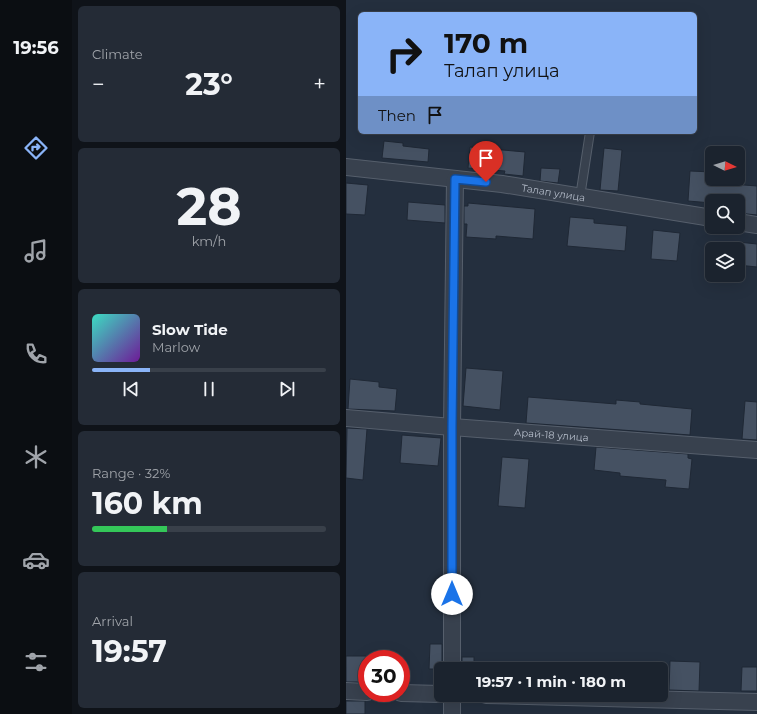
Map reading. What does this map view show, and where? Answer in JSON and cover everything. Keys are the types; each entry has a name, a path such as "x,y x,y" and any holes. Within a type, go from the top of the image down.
{"street":[{"name":"Талап улица","path":"346,166 502,184 705,217"},
{"path":"452,662 452,427 455,179"},
{"path":"745,223 757,225"},
{"name":"Арай-18 улица","path":"346,418 757,450"},
{"path":"346,691 358,692"},
{"path":"410,693 434,694"},
{"path":"668,700 757,702"},
{"path":"452,702 452,714"}],"lane":[{"path":"580,196 590,134"}],"building":[{"path":"384,141 403,143 403,146 429,149 428,162 382,158"},
{"path":"470,147 525,152 523,176 504,174 505,171 468,168"},
{"path":"604,148 622,150 618,191 600,190"},
{"path":"541,168 560,169 558,183 540,181"},
{"path":"690,171 705,172 705,186 757,186 757,215 745,214 745,194 705,194 705,202 688,201"},
{"path":"346,183 368,185 365,215 346,214"},
{"path":"408,202 445,205 445,223 407,220"},
{"path":"468,203 535,209 533,239 496,236 496,239 466,237 467,224 464,224 464,206 468,206"},
{"path":"570,217 594,219 594,223 627,226 625,251 567,246"},
{"path":"653,230 680,233 677,261 651,259"},
{"path":"745,243 757,244 757,267 745,266"},
{"path":"466,368 503,371 500,410 463,406"},
{"path":"350,379 379,382 379,387 397,389 395,411 348,409"},
{"path":"528,397 616,404 616,400 692,409 690,435 526,423"},
{"path":"745,401 757,402 757,440 742,439"},
{"path":"347,428 367,429 363,480 346,478"},
{"path":"402,435 441,438 438,466 400,463"},
{"path":"596,447 688,454 688,458 692,459 689,489 665,487 666,480 620,476 620,473 594,470"},
{"path":"502,457 529,459 525,508 498,506"},
{"path":"430,644 442,644 442,662 434,662 434,669 429,669"},
{"path":"346,656 358,656 358,682 346,682"},
{"path":"462,657 474,657 474,662 462,662"},
{"path":"670,661 700,662 699,691 669,690"},
{"path":"742,667 757,667 757,691 741,691"},
{"path":"346,701 365,702 365,714 346,714"}],"route":[{"path":"452,594 452,427 455,179 486,182"}]}
